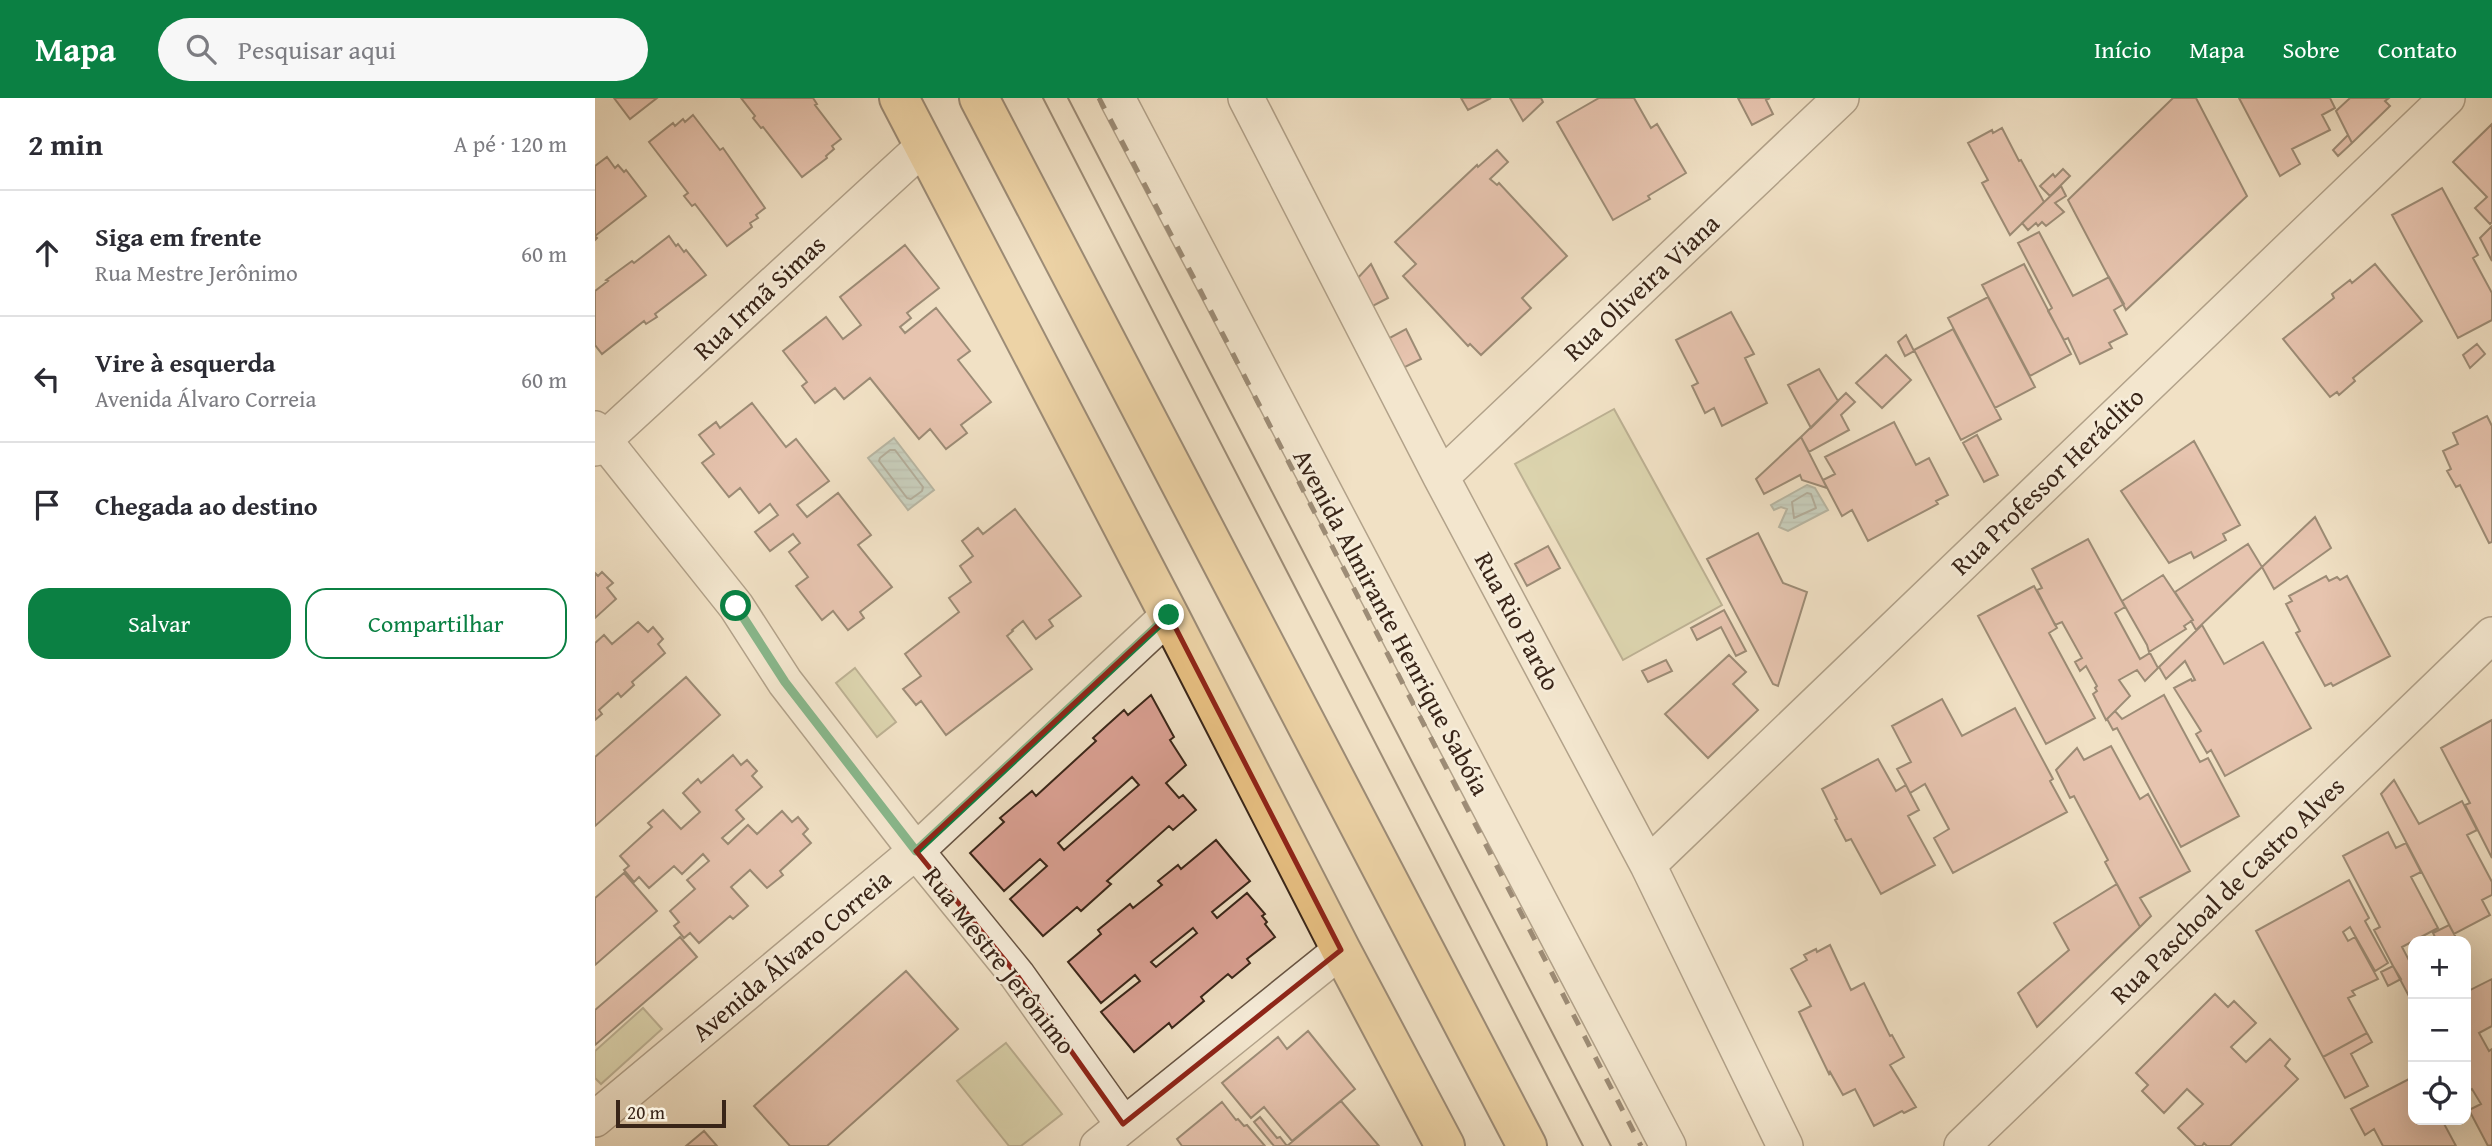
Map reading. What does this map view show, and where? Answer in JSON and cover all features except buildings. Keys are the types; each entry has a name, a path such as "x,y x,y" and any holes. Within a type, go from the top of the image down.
{"highway":[{"path":"899,98 1444,1146"},
{"path":"979,98 1527,1146"}],"street":[{"name":"Avenida Almirante Henrique Sabóia","path":"1117,98 1668,1146"},
{"name":"Rua Rio Pardo","path":"1246,98 1441,477 1648,865 1785,1146"},
{"name":"Rua Oliveira Viana","path":"1441,477 1841,98"},
{"name":"Rua Professor Heráclito","path":"1648,865 2447,98"},
{"name":"Rua Irmã Simas","path":"598,439 924,146"},
{"name":"Rua Mestre Jerônimo","path":"598,439 736,606 785,682 916,851 1017,975 1111,1135"},
{"name":"Avenida Álvaro Correia","path":"595,1119 916,851 1169,615"},
{"name":"Rua Paschoal de Castro Alves","path":"1962,1146 2492,635"},
{"path":"1111,1135 1341,950"}],"highlighted area":[{"path":"1169,615 1341,950 1123,1124 1017,975 916,851"}],"green space":[{"path":"1614,409 1722,605 1623,660 1515,464"},
{"path":"855,668 896,722 877,737 836,683"},
{"path":"643,1008 662,1029 601,1084 595,1078 595,1051"},
{"path":"1006,1043 1062,1114 1021,1146 1009,1146 957,1081"}],"water":[{"path":"894,438 934,490 908,510 868,458"},
{"path":"1807,485 1815,488 1828,510 1788,531 1779,527 1787,509 1781,507 1774,510 1771,505"}],"tram line":[{"path":"1043,98 1583,1146"},
{"path":"1068,98 1611,1146"}],"railway":[{"path":"1099,98 1641,1146"}],"route":[{"path":"736,606 785,682 916,851 1169,615"}]}
